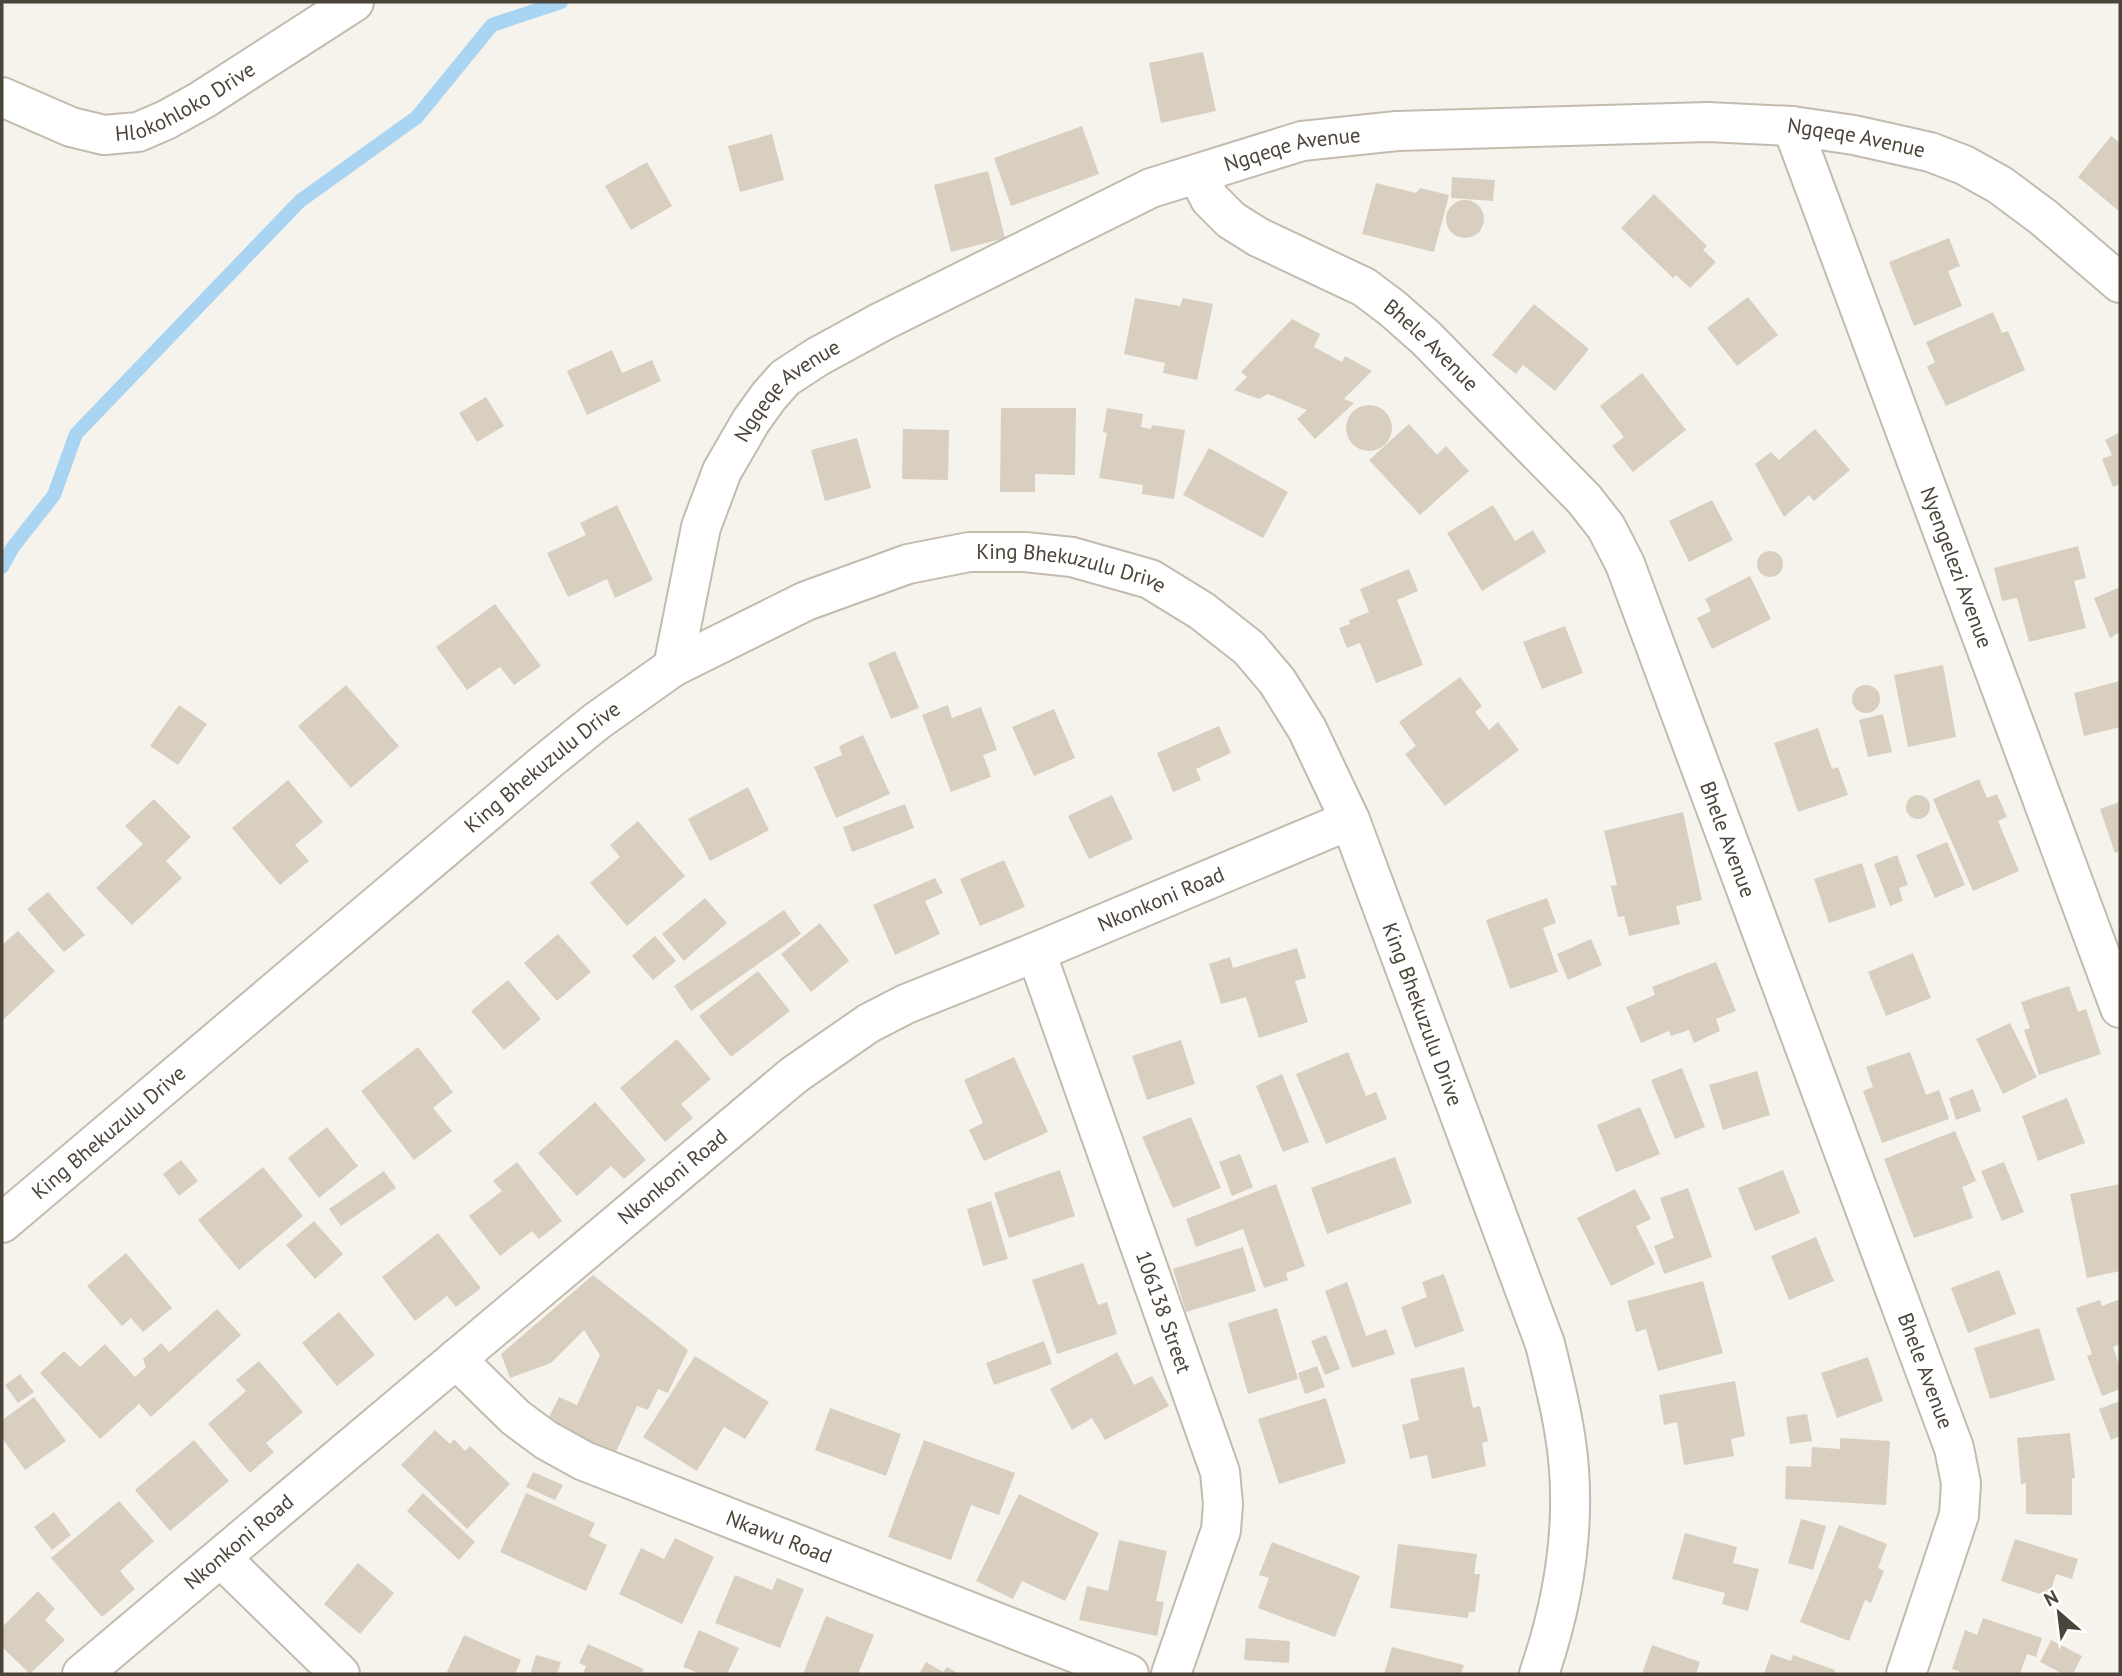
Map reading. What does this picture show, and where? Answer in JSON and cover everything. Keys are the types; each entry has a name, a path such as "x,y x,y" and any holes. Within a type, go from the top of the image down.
{"street":[{"name":"Hlokohloko Drive","path":"2,97 71,127 104,135 138,132 202,100 354,2"},
{"name":"Ngqeqe Avenue","path":"673,667 701,527 722,471 751,421 785,378 881,322 1151,188 1302,141 1360,134 1708,122 1792,126 1854,135 1930,152 1964,165 2000,185 2043,217 2120,283"},
{"name":"Nyengelezi Avenue","path":"1792,126 2120,1009"},
{"name":"Bhele Avenue","path":"1197,174 1210,199 1231,220 1258,237 1364,287 1426,338 1584,499 1606,527 1625,564 1954,1448 1961,1483 1959,1515 1906,1674"},
{"name":"King Bhekuzulu Drive","path":"2,1223 545,763 673,667 806,601 908,564 969,552 1026,552 1072,557 1150,579 1202,611 1249,648 1277,681 1307,729 1350,820 1545,1344 1560,1404 1569,1470 1568,1533 1561,1598 1539,1674"},
{"name":"Nkonkoni Road","path":"82,1674 794,1075 833,1046 906,1004 1350,820"},
{"name":"106138 Street","path":"1036,952 1220,1472 1223,1504 1221,1530 1171,1674"},
{"name":"Nkawu Road","path":"456,1359 515,1417 545,1440 584,1461 1129,1674"},
{"path":"221,1558 340,1674"}],"building":[{"path":"1203,52 1216,111 1161,123 1149,63"},
{"path":"1082,126 1099,174 1011,206 994,158"},
{"path":"772,134 784,180 740,192 728,146"},
{"path":"2111,136 2120,143 2120,212 2078,177"},
{"path":"647,162 672,206 631,230 605,186"},
{"path":"988,171 1005,238 951,252 934,185"},
{"path":"1452,177 1495,180 1493,201 1451,198"},
{"path":"1376,183 1416,193 1420,188 1449,195 1434,252 1362,234"},
{"path":"1654,194 1707,246 1703,250 1716,262 1690,288 1676,275 1673,278 1621,228"},
{"path":"1465,200 1478,206 1484,219 1478,232 1465,238 1452,232 1446,219 1452,206"},
{"path":"1949,238 1960,266 1948,271 1962,306 1914,326 1889,262"},
{"path":"1748,297 1778,335 1737,366 1707,328"},
{"path":"1135,298 1180,306 1183,298 1213,304 1197,380 1163,373 1165,363 1124,354"},
{"path":"1534,304 1589,349 1555,391 1523,365 1516,374 1492,355"},
{"path":"1993,312 2002,333 2008,331 2025,370 1946,406 1927,367 1935,362 1926,342"},
{"path":"1292,319 1320,334 1314,347 1342,362 1345,356 1372,371 1344,399 1354,403 1315,439 1297,419 1307,410 1268,394 1259,399 1234,390 1247,377 1241,372"},
{"path":"612,350 622,373 652,360 661,381 587,415 567,371"},
{"path":"1642,373 1686,430 1633,472 1612,446 1624,437 1600,406"},
{"path":"486,397 504,426 477,442 459,413"},
{"path":"1369,405 1385,412 1392,428 1385,444 1369,451 1353,444 1346,428 1353,412"},
{"path":"1001,408 1076,408 1075,475 1035,474 1035,492 1000,492"},
{"path":"1107,408 1143,414 1141,427 1151,429 1152,425 1185,430 1174,499 1142,494 1143,485 1099,478 1107,433 1103,432"},
{"path":"1409,424 1437,455 1446,446 1469,471 1420,515 1369,460"},
{"path":"903,429 949,430 948,480 902,479"},
{"path":"1815,429 1850,470 1814,501 1809,495 1784,517 1755,464 1771,452 1779,460"},
{"path":"2120,432 2120,484 2113,487 2102,459 2112,455 2105,440"},
{"path":"857,438 871,488 825,501 811,450"},
{"path":"1209,448 1288,492 1263,538 1183,495"},
{"path":"1712,500 1733,540 1689,562 1669,521"},
{"path":"617,505 653,580 615,598 607,579 568,597 547,553 586,535 580,523"},
{"path":"1493,505 1515,541 1533,530 1546,552 1482,591 1447,533"},
{"path":"2078,546 2086,578 2074,581 2086,628 2029,642 2017,598 2002,601 1994,568"},
{"path":"1770,551 1779,555 1783,564 1779,573 1770,577 1761,573 1757,564 1761,555"},
{"path":"1409,569 1418,591 1397,600 1423,665 1376,683 1360,643 1347,648 1339,628 1350,624 1349,620 1369,612 1360,589"},
{"path":"1750,576 1771,619 1712,649 1697,618 1711,611 1705,599"},
{"path":"2118,588 2120,632 2110,638 2094,598"},
{"path":"495,604 541,666 514,685 500,667 467,690 436,647"},
{"path":"1565,626 1583,673 1542,689 1523,642"},
{"path":"895,651 919,708 891,719 868,663"},
{"path":"1943,665 1956,737 1908,747 1894,675"},
{"path":"1460,677 1482,706 1475,712 1489,730 1498,722 1519,750 1445,806 1405,754 1416,746 1399,722"},
{"path":"2120,681 2120,727 2084,736 2074,693"},
{"path":"346,685 399,746 351,788 298,726"},
{"path":"1866,685 1876,689 1880,699 1876,709 1866,713 1856,709 1852,699 1856,689"},
{"path":"179,705 207,724 178,765 150,746"},
{"path":"948,705 952,718 981,707 997,750 983,755 991,777 951,792 922,715"},
{"path":"1054,709 1075,758 1034,776 1012,727"},
{"path":"1883,714 1892,752 1868,757 1859,720"},
{"path":"1219,726 1231,753 1196,769 1201,780 1173,792 1157,753"},
{"path":"1818,728 1832,769 1838,767 1848,795 1798,812 1774,743"},
{"path":"863,735 890,794 836,818 814,767 842,755 839,746"},
{"path":"1979,779 1987,798 1997,794 2007,817 1998,821 2019,871 1973,891 1933,799"},
{"path":"288,780 323,822 295,845 309,861 280,885 232,828"},
{"path":"748,787 769,830 710,861 688,819"},
{"path":"1112,795 1133,839 1089,859 1068,816"},
{"path":"1918,795 1927,798 1930,807 1927,816 1918,819 1909,816 1906,807 1909,798"},
{"path":"154,799 191,837 166,861 182,878 132,925 96,888 143,844 125,826"},
{"path":"2120,802 2120,851 2115,853 2100,809"},
{"path":"905,804 914,828 852,852 843,827"},
{"path":"1683,812 1702,900 1676,906 1680,924 1629,936 1624,916 1618,917 1611,886 1617,885 1604,831"},
{"path":"638,821 685,876 627,926 590,883 620,857 610,845"},
{"path":"1947,842 1965,885 1935,898 1916,855"},
{"path":"1897,855 1908,885 1899,888 1903,901 1890,906 1874,864"},
{"path":"1004,860 1025,907 980,926 960,879"},
{"path":"1862,863 1876,907 1829,923 1814,879"},
{"path":"935,878 943,893 925,901 940,934 895,955 873,905"},
{"path":"48,892 85,935 64,952 27,909"},
{"path":"705,898 727,923 684,961 662,934"},
{"path":"1547,898 1556,923 1543,928 1558,972 1510,989 1486,920"},
{"path":"784,910 801,934 691,1011 674,986"},
{"path":"820,923 849,961 811,992 781,954"},
{"path":"18,931 55,971 3,1020 2,945"},
{"path":"558,934 591,972 557,1001 524,963"},
{"path":"655,936 676,961 653,980 632,956"},
{"path":"1591,939 1602,965 1568,980 1557,954"},
{"path":"1297,948 1306,978 1295,981 1308,1022 1259,1038 1246,997 1221,1004 1209,964 1230,957 1233,968"},
{"path":"1913,953 1931,998 1886,1016 1868,972"},
{"path":"1716,962 1736,1011 1716,1019 1720,1031 1694,1043 1689,1030 1671,1036 1669,1031 1641,1043 1626,1007 1655,995 1652,987"},
{"path":"758,971 790,1011 731,1057 699,1016"},
{"path":"508,980 541,1019 504,1050 471,1011"},
{"path":"2069,986 2078,1012 2086,1009 2101,1054 2039,1075 2024,1030 2030,1028 2021,1002"},
{"path":"2010,1023 2037,1077 2003,1094 1976,1039"},
{"path":"677,1039 711,1079 681,1104 693,1118 665,1142 620,1088"},
{"path":"1181,1040 1195,1084 1147,1100 1132,1056"},
{"path":"418,1047 453,1092 433,1108 452,1131 414,1160 361,1091"},
{"path":"1348,1052 1366,1096 1376,1092 1387,1119 1326,1144 1296,1074"},
{"path":"1910,1052 1926,1095 1939,1090 1949,1119 1882,1143 1863,1091 1873,1087 1866,1067"},
{"path":"1014,1057 1048,1132 984,1161 969,1130 983,1123 964,1080"},
{"path":"1682,1068 1705,1127 1675,1139 1651,1080"},
{"path":"1757,1071 1770,1115 1723,1130 1709,1085"},
{"path":"1282,1074 1309,1142 1283,1152 1256,1086"},
{"path":"1973,1089 1981,1111 1956,1120 1949,1098"},
{"path":"2067,1098 2085,1143 2038,1161 2022,1116"},
{"path":"595,1102 646,1160 624,1179 611,1166 577,1196 538,1153"},
{"path":"1640,1107 1660,1154 1616,1172 1597,1125"},
{"path":"1191,1117 1221,1188 1173,1208 1142,1137"},
{"path":"327,1127 358,1166 319,1198 288,1158"},
{"path":"1955,1131 1976,1181 1962,1187 1973,1218 1914,1238 1884,1159"},
{"path":"1240,1154 1253,1187 1232,1196 1219,1162"},
{"path":"1395,1157 1412,1203 1327,1234 1311,1188"},
{"path":"181,1160 198,1181 179,1196 163,1174"},
{"path":"517,1162 562,1221 539,1239 532,1231 500,1256 469,1216 502,1191 493,1181"},
{"path":"2004,1162 2024,1212 2002,1221 1981,1171"},
{"path":"263,1167 303,1216 239,1270 198,1220"},
{"path":"1060,1170 1075,1216 1009,1238 994,1193"},
{"path":"1783,1170 1800,1213 1755,1231 1738,1188"},
{"path":"384,1171 396,1188 341,1226 329,1209"},
{"path":"1276,1184 1305,1266 1286,1273 1288,1280 1264,1288 1243,1229 1196,1247 1186,1219"},
{"path":"2120,1184 2120,1271 2087,1278 2070,1194"},
{"path":"1688,1188 1712,1257 1664,1274 1654,1246 1674,1238 1660,1198"},
{"path":"1635,1189 1651,1219 1636,1226 1655,1264 1611,1286 1577,1218"},
{"path":"991,1201 1008,1259 983,1266 967,1209"},
{"path":"314,1221 343,1254 315,1279 286,1245"},
{"path":"438,1233 481,1288 456,1307 447,1296 415,1321 382,1277"},
{"path":"1816,1237 1834,1281 1789,1300 1771,1256"},
{"path":"1243,1247 1256,1291 1186,1312 1173,1269"},
{"path":"126,1253 172,1308 143,1332 131,1318 122,1326 87,1286"},
{"path":"1083,1263 1098,1305 1107,1302 1117,1334 1057,1354 1032,1280"},
{"path":"1999,1270 2016,1314 1968,1333 1951,1288"},
{"path":"1444,1274 1464,1331 1415,1348 1401,1307 1427,1297 1422,1282"},
{"path":"593,1275 688,1350 668,1393 658,1389 648,1410 637,1406 615,1454 546,1423 559,1397 577,1405 600,1355 584,1330 551,1363 510,1378 501,1354"},
{"path":"1703,1281 1723,1353 1658,1371 1646,1329 1636,1332 1627,1301"},
{"path":"1347,1282 1366,1336 1386,1329 1395,1354 1352,1368 1325,1291"},
{"path":"2120,1299 2120,1344 2113,1347 2120,1367 2120,1389 2102,1396 2087,1356 2092,1354 2076,1308 2100,1300 2102,1306"},
{"path":"1277,1308 1298,1379 1248,1394 1228,1323"},
{"path":"217,1309 241,1335 151,1417 139,1404 100,1439 40,1373 64,1351 80,1367 105,1344 135,1377 146,1367 143,1359 161,1343 169,1352"},
{"path":"339,1312 375,1355 337,1386 302,1343"},
{"path":"2039,1328 2055,1380 1990,1399 1974,1348"},
{"path":"1326,1335 1340,1369 1325,1375 1311,1341"},
{"path":"1044,1341 1052,1364 994,1385 986,1363"},
{"path":"1117,1352 1134,1385 1152,1376 1169,1406 1105,1440 1092,1418 1072,1430 1050,1389"},
{"path":"695,1356 769,1402 745,1439 724,1427 697,1471 643,1437"},
{"path":"1868,1357 1883,1401 1837,1418 1821,1373"},
{"path":"259,1361 303,1412 266,1443 274,1452 250,1473 208,1424 246,1391 236,1380"},
{"path":"1317,1366 1325,1387 1305,1394 1298,1373"},
{"path":"1464,1367 1473,1408 1480,1406 1488,1441 1482,1443 1486,1466 1432,1479 1427,1455 1410,1459 1402,1425 1419,1420 1410,1379"},
{"path":"20,1374 34,1392 18,1403 5,1385"},
{"path":"1735,1381 1745,1436 1731,1439 1734,1456 1684,1465 1677,1422 1664,1425 1659,1395"},
{"path":"34,1397 66,1441 25,1470 2,1438 2,1420"},
{"path":"1326,1398 1346,1463 1279,1484 1258,1419"},
{"path":"2120,1401 2120,1436 2111,1440 2099,1409"},
{"path":"830,1408 901,1434 886,1476 815,1450"},
{"path":"1807,1414 1812,1441 1790,1444 1786,1417"},
{"path":"435,1430 450,1444 454,1439 465,1451 470,1446 510,1484 467,1529 401,1465"},
{"path":"2070,1433 2075,1478 2072,1478 2072,1515 2026,1514 2026,1483 2021,1484 2017,1438"},
{"path":"1840,1438 1890,1441 1886,1505 1785,1499 1786,1466 1811,1467 1812,1447 1840,1449"},
{"path":"194,1440 229,1481 170,1531 135,1490"},
{"path":"924,1440 1015,1473 999,1515 971,1505 951,1560 888,1537"},
{"path":"533,1472 563,1485 555,1500 526,1487"},
{"path":"423,1493 475,1542 459,1560 407,1511"},
{"path":"526,1493 595,1523 589,1536 607,1545 586,1591 500,1552"},
{"path":"1019,1494 1099,1533 1065,1601 1022,1581 1013,1599 976,1581"},
{"path":"119,1501 154,1541 120,1571 135,1589 102,1617 51,1558"},
{"path":"54,1512 71,1535 52,1550 34,1527"},
{"path":"1801,1519 1826,1526 1813,1570 1788,1563"},
{"path":"1839,1525 1887,1544 1878,1568 1884,1571 1871,1603 1865,1600 1849,1641 1800,1622"},
{"path":"1685,1533 1737,1547 1733,1563 1759,1569 1748,1611 1722,1604 1725,1593 1672,1579"},
{"path":"675,1538 714,1557 682,1624 619,1594 641,1548 664,1559"},
{"path":"2015,1539 2078,1559 2072,1579 2056,1574 2049,1597 2001,1581"},
{"path":"1119,1540 1167,1551 1156,1601 1164,1602 1157,1636 1079,1620 1087,1586 1108,1591"},
{"path":"1272,1542 1360,1576 1335,1637 1258,1608 1269,1578 1259,1575"},
{"path":"1398,1544 1477,1554 1474,1574 1480,1574 1475,1612 1469,1612 1468,1618 1390,1608"},
{"path":"358,1563 394,1593 360,1634 324,1604"},
{"path":"735,1575 772,1590 777,1578 804,1589 780,1648 715,1623"},
{"path":"38,1591 55,1609 45,1620 65,1640 30,1674 2,1647 2,1627"},
{"path":"826,1616 874,1635 858,1674 803,1674"},
{"path":"1983,1618 2042,1638 2036,1657 2027,1654 2020,1674 1958,1674 1959,1671 1952,1669 1965,1630 1977,1635"},
{"path":"699,1630 739,1648 727,1674 701,1674 683,1667"},
{"path":"464,1635 521,1660 515,1674 446,1674"},
{"path":"1246,1638 1290,1641 1289,1663 1244,1660"},
{"path":"2051,1640 2082,1656 2073,1674 2063,1674 2040,1662"},
{"path":"588,1644 644,1669 641,1674 583,1674 586,1666 579,1663"},
{"path":"1652,1645 1700,1662 1696,1674 1642,1674"},
{"path":"1392,1647 1464,1665 1461,1674 1384,1674"},
{"path":"1771,1654 1791,1661 1793,1655 1835,1670 1834,1674 1764,1674"},
{"path":"536,1655 561,1662 557,1674 530,1674"},
{"path":"926,1662 943,1672 947,1667 959,1674 919,1674"}],"waterway":[{"path":"2,567 13,547 54,495 76,434 300,201 417,117 492,25 561,2"}]}
